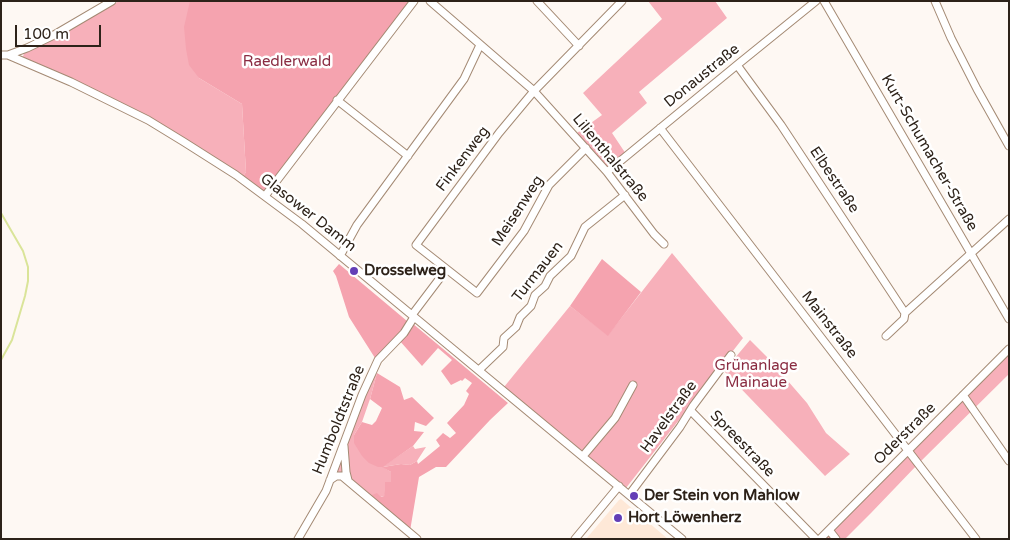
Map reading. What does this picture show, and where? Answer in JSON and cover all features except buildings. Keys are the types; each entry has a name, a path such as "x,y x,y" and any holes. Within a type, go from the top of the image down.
{"street":[{"path":"4,55 22,50 51,36 112,1"},
{"path":"265,196 414,1"},
{"name":"Lilienthalstraße","path":"430,1 534,91 607,172 654,234 664,244"},
{"path":"537,1 579,46"},
{"name":"Finkenweg","path":"446,270 416,245 498,133 534,91 622,1"},
{"name":"Donaustraße","path":"607,172 816,1"},
{"name":"Kurt-Schumacher-Straße","path":"824,1 1009,319"},
{"path":"935,1 950,38 1009,146"},
{"path":"340,256 357,225 464,79 480,45"},
{"name":"Glasower Damm","path":"4,55 71,82 148,120 215,161 265,196 479,370 682,539"},
{"name":"Elbestraße","path":"737,65 791,141 904,313"},
{"path":"337,100 408,156"},
{"name":"Mainstraße","path":"660,128 976,539"},
{"name":"Meisenweg","path":"446,270 477,294 524,231 550,184 586,148"},
{"name":"Turmauen","path":"479,370 503,347 504,338 516,327 520,317 531,306 535,295 545,286 550,276 571,256 585,227 625,195"},
{"path":"886,336 904,319 904,313 1009,219"},
{"name":"Humboldtstraße","path":"298,539 326,491 362,395 378,360 404,333 413,316 446,270"},
{"name":"Oderstraße","path":"820,539 1009,349"},
{"name":"Havelstraße","path":"629,495 731,355"},
{"path":"582,456 615,418 633,385"},
{"path":"964,395 1009,461"},
{"name":"Spreestraße","path":"691,411 816,539"},
{"path":"344,441 348,480"},
{"path":"330,480 336,476 342,476 348,480 417,539"},
{"path":"575,539 618,486"},
{"path":"829,530 836,539"}],"shaded area":[{"path":"621,499 668,539 586,539"}],"green space":[{"path":"119,1 190,1 199,78 242,104 246,172 244,175 239,175 212,157 25,60 23,57 24,52 70,30"},
{"name":"Raedlerwald","path":"190,1 411,1 263,192 239,175 244,175 246,172 242,104 199,78 189,65 184,27"},
{"path":"648,1 715,1 727,18 639,92 647,103 612,133 626,154 607,169 577,133 602,115 583,93 662,19"},
{"path":"672,253 743,338 626,488 504,387 570,306 608,335"},
{"path":"602,259 641,292 608,336 570,306"},
{"path":"339,264 407,321 402,331 375,358 349,317 333,271"},
{"path":"412,323 508,403 446,467 436,467 419,477 410,531 373,499 372,495 377,493 381,497 384,496 385,482 391,482 391,472 369,463 354,443 354,435 362,422 372,425 382,408 370,399 377,373 400,387 404,400 412,397 434,418 426,426 415,422 414,431 424,432 413,446 383,467 401,464 410,465 417,461 418,464 440,446 436,440 443,433 450,438 456,433 447,423 464,405 469,394 466,391 472,383 465,378 451,385 441,371 452,360 438,348 422,366 399,340"},
{"name":"Grünanlage Mainaue","path":"750,340 807,403 826,433 850,454 825,476 724,371"},
{"path":"1009,353 1009,374 871,513 845,539 824,539"},
{"path":"377,373 362,422 354,435 382,467 413,446 415,449 426,447 417,461 410,465 401,464 383,467 391,472 391,483 384,496 373,499 336,472 371,378"}],"waterway":[{"path":"1,213 23,251 28,267 25,296 12,340 1,360"}],"place":[{"name":"Drosselweg","path":"354,271"},
{"name":"Der Stein von Mahlow","path":"634,496"},
{"name":"Hort Löwenherz","path":"618,518"}]}
